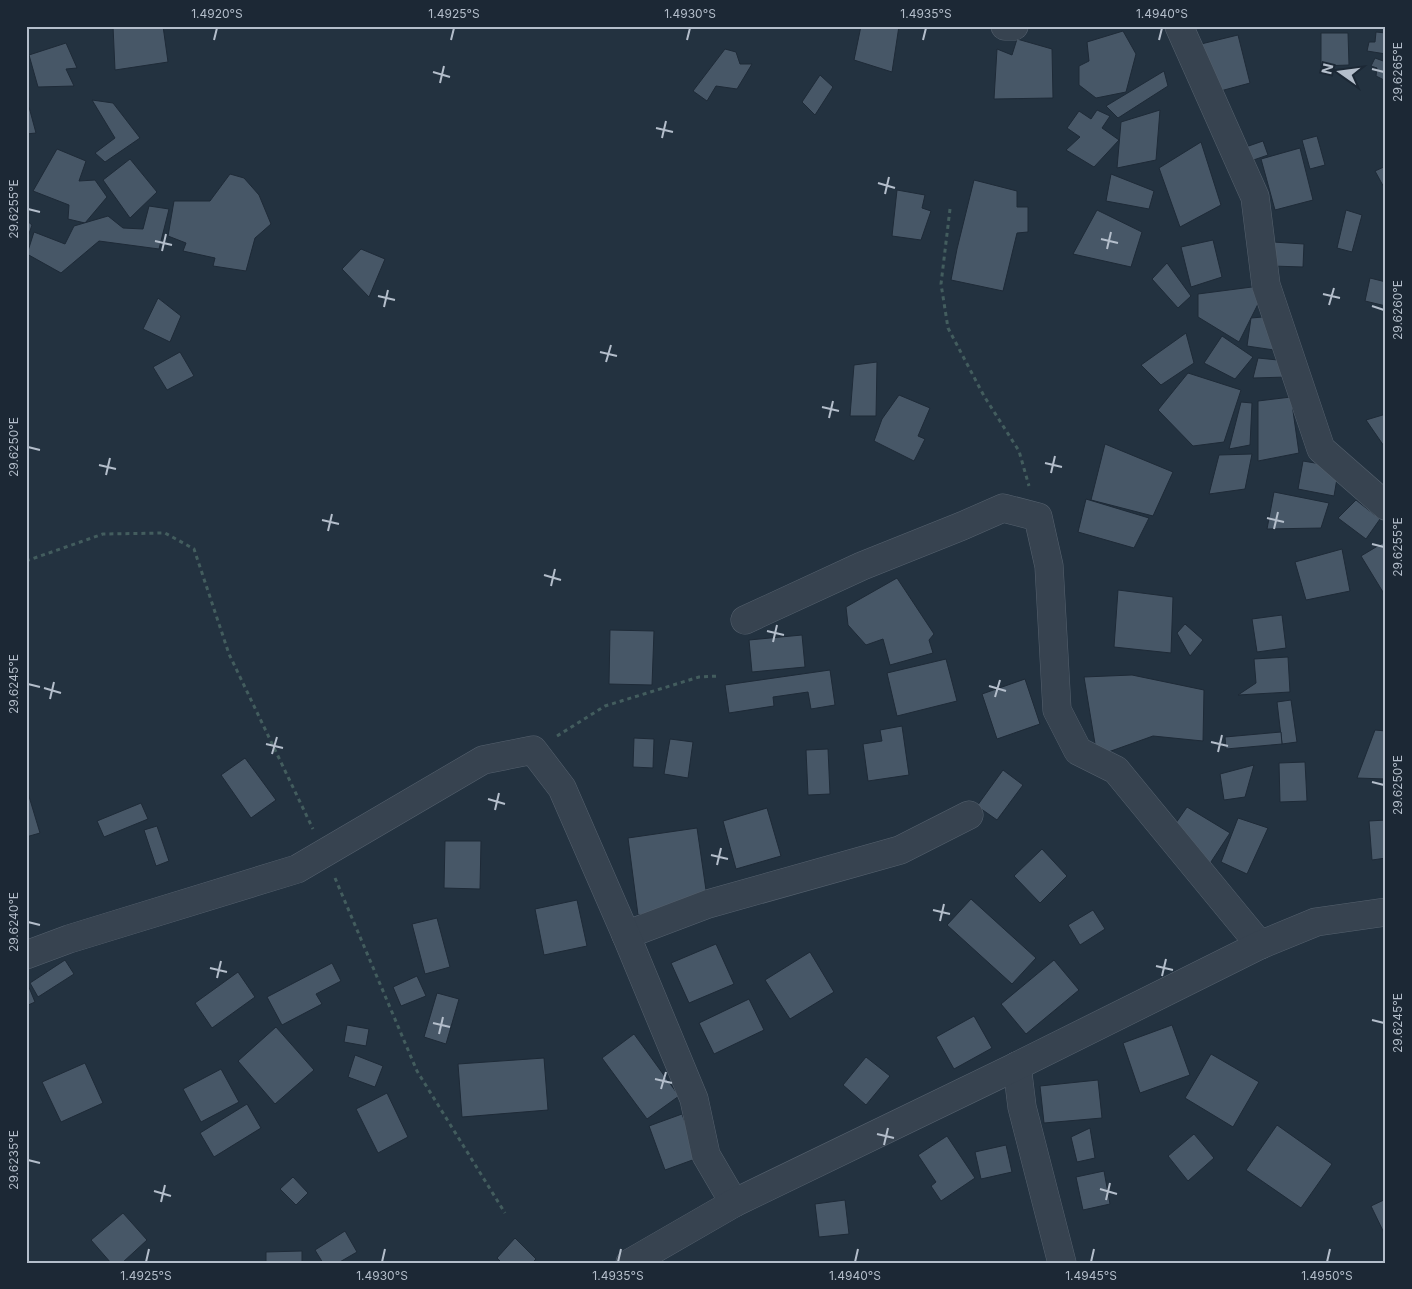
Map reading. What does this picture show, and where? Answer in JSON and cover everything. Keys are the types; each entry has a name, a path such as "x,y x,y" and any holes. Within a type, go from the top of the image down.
{"street":[{"path":"1005,26 1014,26"},
{"path":"1179,26 1255,197 1266,285 1321,449 1386,506"},
{"path":"745,620 862,566 1003,508 1038,517 1049,566 1057,710 1078,751 1116,770 1260,945"},
{"path":"26,955 69,939 297,869 483,760 533,750 562,788 694,1099 706,1155 734,1203"},
{"path":"626,936 708,904 900,850 969,816"},
{"path":"630,1263 734,1203 1017,1066 1260,945 1316,922 1386,912"},
{"path":"1017,1066 1022,1107 1062,1263"}],"path":[{"path":"950,209 941,284 948,328 984,396 1018,451 1038,517"},
{"path":"26,561 103,534 165,533 194,549 229,654 324,853 417,1072 505,1213"},
{"path":"533,750 605,706 699,677 719,676"}],"building":[{"path":"113,26 163,26 168,62 115,70"},
{"path":"861,26 873,28 873,26 899,26 892,72 854,60"},
{"path":"1123,31 1136,54 1126,92 1096,98 1079,85 1079,66 1089,61 1087,42"},
{"path":"1376,32 1386,33 1386,54 1367,51 1369,42 1375,42"},
{"path":"1321,33 1348,33 1349,65 1321,66"},
{"path":"1238,35 1250,83 1213,93 1201,44"},
{"path":"1017,39 1052,49 1053,98 994,99 997,49 1012,55"},
{"path":"66,43 77,68 66,69 74,86 38,87 29,55"},
{"path":"725,49 736,52 740,64 752,64 737,89 716,86 707,101 693,91"},
{"path":"1375,58 1386,62 1386,81 1376,76 1377,68 1371,66"},
{"path":"1164,71 1168,86 1118,118 1106,106"},
{"path":"820,75 833,87 815,115 802,102"},
{"path":"26,78 29,100 26,100"},
{"path":"92,100 113,103 140,138 105,162 95,153 115,138"},
{"path":"29,107 36,133 26,134 26,108"},
{"path":"1097,110 1110,116 1102,128 1119,140 1094,167 1066,150 1080,137 1067,128 1079,111 1091,119"},
{"path":"1160,110 1156,160 1117,168 1121,122"},
{"path":"1317,136 1325,165 1310,169 1302,140"},
{"path":"1263,141 1268,155 1242,164 1237,150"},
{"path":"1201,142 1221,205 1180,227 1159,168"},
{"path":"1300,148 1313,200 1275,210 1261,159"},
{"path":"57,149 86,161 79,181 95,180 107,197 85,223 68,219 69,205 33,191"},
{"path":"130,159 157,192 130,218 103,180"},
{"path":"1386,166 1386,191 1375,171"},
{"path":"230,174 244,178 259,195 271,224 255,238 246,271 213,266 215,258 183,251 186,243 168,236 174,201 210,201"},
{"path":"1111,174 1154,191 1149,209 1106,201"},
{"path":"974,180 1017,191 1017,207 1028,207 1028,232 1017,233 1003,291 951,280"},
{"path":"897,190 925,195 922,208 931,211 921,240 892,236"},
{"path":"149,206 169,209 159,249 99,241 61,273 27,254 34,232 65,244 74,226 108,216 123,228 143,229"},
{"path":"1097,210 1142,232 1131,267 1073,254"},
{"path":"1346,210 1362,215 1352,252 1337,248"},
{"path":"26,220 32,225 26,242"},
{"path":"1213,240 1222,277 1191,287 1181,247"},
{"path":"1273,242 1304,244 1303,267 1272,266"},
{"path":"361,249 385,259 369,297 342,269"},
{"path":"1167,263 1191,296 1178,308 1152,279"},
{"path":"1370,278 1386,282 1386,306 1365,301"},
{"path":"1252,287 1259,302 1239,342 1198,317 1198,294"},
{"path":"158,298 181,316 170,342 143,329"},
{"path":"1275,316 1281,351 1247,346 1251,318"},
{"path":"1186,333 1194,363 1161,385 1141,365"},
{"path":"1222,336 1253,357 1235,379 1204,363"},
{"path":"180,352 194,376 167,390 153,367"},
{"path":"1258,358 1288,361 1288,377 1253,378"},
{"path":"877,362 876,416 850,416 854,365"},
{"path":"1188,373 1241,390 1224,442 1193,446 1158,410"},
{"path":"899,395 930,408 918,436 925,439 914,461 874,441 882,419"},
{"path":"1291,397 1299,453 1258,461 1258,401"},
{"path":"1241,402 1252,403 1250,445 1229,449"},
{"path":"1386,414 1386,449 1366,420"},
{"path":"1105,444 1173,472 1153,516 1091,500"},
{"path":"1252,454 1245,489 1209,494 1219,455"},
{"path":"1303,461 1339,467 1334,496 1298,489"},
{"path":"1274,492 1329,503 1321,528 1267,529"},
{"path":"1086,499 1149,518 1134,548 1078,532"},
{"path":"1356,500 1380,519 1366,539 1338,518"},
{"path":"1386,541 1386,597 1361,556"},
{"path":"1342,549 1350,591 1306,600 1295,562"},
{"path":"897,578 934,634 929,640 933,653 890,665 883,639 866,645 848,625 846,607"},
{"path":"1118,590 1173,597 1171,653 1114,647"},
{"path":"1282,615 1286,648 1257,652 1252,619"},
{"path":"1185,624 1203,640 1190,656 1177,633"},
{"path":"610,630 654,631 652,685 609,684"},
{"path":"802,635 805,667 752,672 749,640"},
{"path":"1288,657 1290,692 1238,695 1256,683 1254,659"},
{"path":"946,659 957,701 897,716 887,673"},
{"path":"830,670 835,705 811,709 808,692 773,697 774,706 729,713 725,685"},
{"path":"1132,675 1204,690 1203,741 1153,736 1097,756 1084,677"},
{"path":"1025,679 1040,724 997,739 982,694"},
{"path":"1291,700 1297,742 1282,744 1277,702"},
{"path":"902,726 909,775 868,781 863,744 882,741 880,730"},
{"path":"1375,730 1386,731 1386,779 1357,778"},
{"path":"1281,732 1282,744 1226,749 1225,737"},
{"path":"634,738 654,739 653,768 633,767"},
{"path":"670,739 693,742 688,778 664,774"},
{"path":"828,749 830,794 808,795 806,750"},
{"path":"245,758 276,800 251,818 221,775"},
{"path":"1305,762 1307,801 1280,802 1279,763"},
{"path":"1254,765 1245,797 1224,800 1220,774"},
{"path":"1003,770 1023,785 997,820 977,806"},
{"path":"26,793 28,793 40,833 26,837"},
{"path":"141,803 148,819 104,837 97,821"},
{"path":"1187,807 1230,833 1207,868 1171,830"},
{"path":"767,808 781,856 736,869 723,821"},
{"path":"1238,818 1268,828 1247,874 1221,862"},
{"path":"1386,820 1386,858 1372,860 1369,821"},
{"path":"157,826 169,861 156,866 144,830"},
{"path":"697,828 708,904 638,915 628,838"},
{"path":"445,841 481,841 480,889 444,888"},
{"path":"1042,849 1067,876 1040,903 1014,876"},
{"path":"971,899 1036,958 1012,984 947,925"},
{"path":"577,900 587,946 544,955 535,909"},
{"path":"1093,910 1105,929 1080,945 1068,925"},
{"path":"437,918 450,967 425,974 412,924"},
{"path":"716,944 734,984 689,1003 671,963"},
{"path":"810,952 834,992 790,1019 765,980"},
{"path":"65,960 74,974 38,997 30,983"},
{"path":"1054,960 1079,990 1026,1034 1001,1004"},
{"path":"332,963 341,981 316,994 322,1004 282,1025 267,997"},
{"path":"238,972 255,997 212,1028 195,1003"},
{"path":"417,976 426,996 401,1006 393,987"},
{"path":"26,980 35,1002 26,1006"},
{"path":"437,993 459,999 446,1044 424,1037"},
{"path":"749,999 764,1030 714,1054 699,1023"},
{"path":"974,1016 992,1048 954,1069 936,1037"},
{"path":"347,1025 369,1029 366,1046 344,1042"},
{"path":"1172,1025 1190,1075 1140,1093 1123,1043"},
{"path":"276,1027 314,1070 275,1104 238,1061"},
{"path":"634,1034 679,1096 647,1119 602,1058"},
{"path":"1211,1054 1259,1082 1233,1127 1185,1098"},
{"path":"355,1055 383,1066 375,1087 348,1077"},
{"path":"866,1057 890,1076 866,1105 843,1085"},
{"path":"544,1058 548,1110 462,1117 458,1064"},
{"path":"85,1063 103,1103 61,1122 42,1082"},
{"path":"221,1069 239,1102 201,1122 183,1089"},
{"path":"1098,1080 1102,1118 1044,1123 1040,1086"},
{"path":"387,1093 408,1137 378,1153 356,1109"},
{"path":"247,1104 261,1128 214,1157 200,1133"},
{"path":"682,1114 698,1158 665,1170 649,1126"},
{"path":"1277,1125 1332,1164 1301,1208 1246,1170"},
{"path":"1090,1128 1095,1158 1077,1162 1071,1137"},
{"path":"1194,1134 1214,1158 1188,1181 1168,1156"},
{"path":"947,1136 975,1178 941,1201 931,1186 936,1182 918,1155"},
{"path":"1006,1145 1012,1172 981,1179 975,1152"},
{"path":"1104,1171 1110,1204 1083,1210 1076,1177"},
{"path":"293,1177 308,1193 296,1205 280,1189"},
{"path":"1386,1199 1386,1237 1371,1206"},
{"path":"845,1200 849,1234 819,1237 815,1204"},
{"path":"123,1213 147,1240 122,1263 111,1263 91,1240"},
{"path":"345,1231 357,1252 338,1263 323,1263 315,1250"},
{"path":"515,1238 536,1259 532,1263 502,1263 497,1258"},
{"path":"302,1251 302,1263 266,1263 266,1252"}]}
